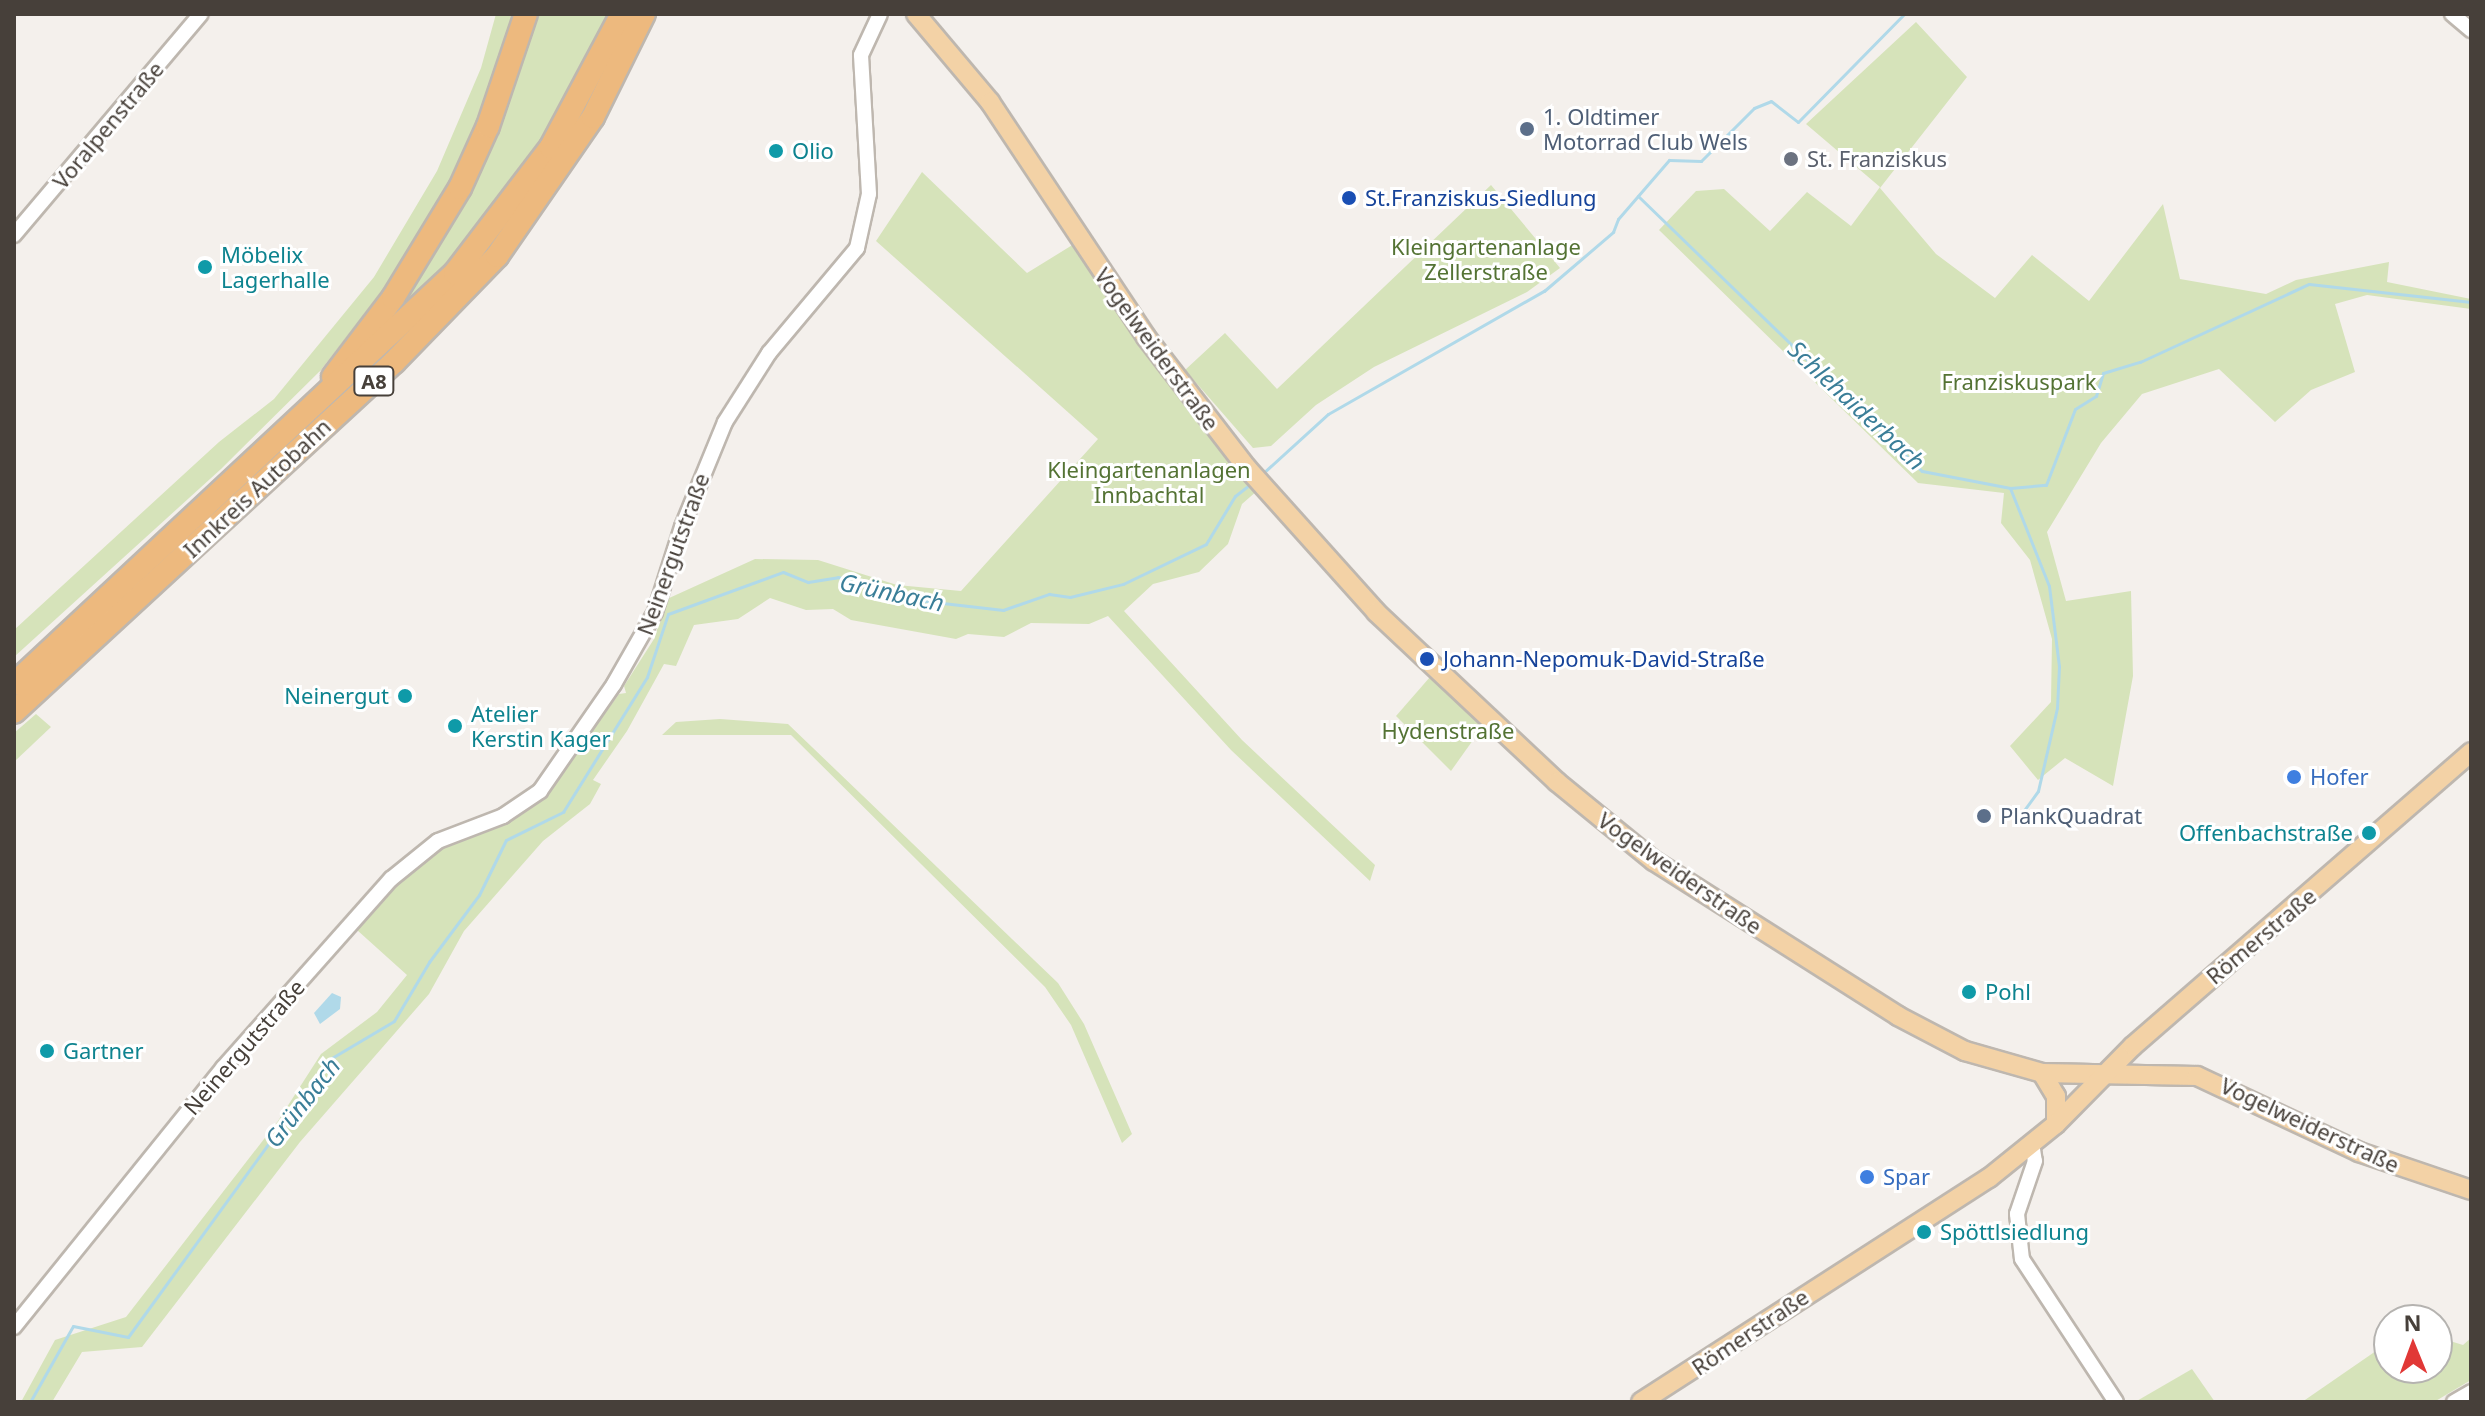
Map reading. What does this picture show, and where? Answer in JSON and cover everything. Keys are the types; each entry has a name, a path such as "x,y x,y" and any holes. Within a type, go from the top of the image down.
{"highway":[{"path":"299,422 393,298 460,188 488,126 526,14"},
{"name":"Innkreis Autobahn","path":"22,694 299,422 409,321 498,222 551,147 622,14"},
{"name":"Innkreis Autobahn","path":"22,694 394,362 497,256 593,117 644,14"}],"main road":[{"name":"Vogelweiderstraße","path":"916,14 990,102 1133,320 1256,478 1376,612 1557,782 1654,861 1922,1031 1989,1059 2042,1073 2102,1075 2169,1072 2212,1080 2359,1152 2471,1190"},
{"name":"Römerstraße","path":"1641,1402 1964,1195 2032,1143 2056,1124 2102,1075 2471,752"},
{"path":"2042,1073 2056,1096 2056,1124"}],"street":[{"name":"Voralpenstraße","path":"14,235 201,14"},
{"name":"Neinergutstraße","path":"14,1327 197,1099 391,879 438,841 503,816 540,791 614,684 655,612 682,527 725,422 769,353 857,248 869,194 861,55 880,14"},
{"path":"2452,14 2471,30"},
{"path":"2032,1143 2035,1161 2017,1214 2022,1259 2116,1402"},
{"path":"2454,1402 2471,1392"}],"green space":[{"path":"496,14 514,14 486,102 438,204 392,279 320,371 221,469 14,657 14,630 219,442 274,399 374,277 437,171 481,68"},
{"path":"536,14 608,14 549,132 486,219 392,322 388,317 441,241 479,169 518,76"},
{"name":"Franziskuspark","path":"1916,22 1967,77 1880,188 1936,254 1995,298 2032,255 2089,301 2163,204 2180,279 2266,294 2296,280 2389,262 2387,282 2471,299 2471,309 2367,295 2335,304 2355,372 2311,390 2275,422 2219,369 2142,394 2101,443 2047,532 2066,601 2131,591 2133,676 2113,786 2065,758 2038,780 2010,746 2051,702 2052,639 2030,560 2001,523 2004,493 1918,483 1659,230 1696,191 1724,189 1770,231 1807,192 1851,226 1880,187 1806,124"},
{"name":"Kleingartenanlagen Innbachtal","path":"922,172 1027,273 1074,244 1170,384 1258,490 1242,504 1228,544 1199,572 1153,584 1124,611 1242,740 1375,865 1370,881 1231,750 1108,616 1089,624 1031,623 1004,637 968,634 956,639 851,620 833,609 806,610 770,598 738,619 694,625 676,666 664,664 627,731 593,780 601,784 590,804 543,841 464,931 429,994 300,1142 142,1347 82,1352 52,1402 21,1402 55,1340 126,1317 278,1121 321,1054 377,1012 407,975 357,930 399,882 442,846 510,820 546,794 619,694 626,693 624,686 654,639 667,599 755,559 818,560 897,585 961,591 1098,439 876,241"},
{"name":"Kleingartenanlage Zellerstraße","path":"1491,185 1560,268 1527,292 1374,367 1316,405 1271,446 1253,448 1185,370 1225,333 1277,389"},
{"name":"Hydenstraße","path":"1430,677 1483,726 1451,771 1396,716"},
{"path":"36,714 51,727 14,762 14,733"},
{"path":"720,719 788,724 1058,983 1084,1024 1132,1134 1122,1143 1071,1025 1045,987 791,735 662,735 676,722"},
{"path":"2471,1338 2471,1380 2434,1402 2302,1402 2373,1353 2373,1384 2453,1384 2453,1342 2463,1345"},
{"path":"2192,1369 2215,1402 2135,1402"}],"water":[{"path":"332,993 341,997 340,1009 320,1024 314,1013"}],"waterway":[{"name":"Grünbach","path":"1262,474 1328,414 1544,291 1613,232 1618,219 1669,160 1701,161 1754,108 1771,101 1798,122 1904,14"},
{"name":"Schlehaiderbach","path":"1638,196 1922,471 2010,488 2046,485 2075,409 2096,396 2103,373 2140,362 2309,284 2471,302"},
{"name":"Grünbach","path":"30,1402 73,1326 128,1337 330,1059 394,1021 429,962 479,895 506,840 563,812 647,677 668,614 783,572 808,582 838,577 899,598 1003,610 1049,594 1070,597 1123,584 1206,544 1235,496 1253,482"},
{"path":"2010,488 2049,586 2059,666 2057,708 2038,791 2016,821"}],"place":[{"name":"1. Oldtimer Motorrad Club Wels","path":"1527,129"},
{"name":"Olio","path":"776,151"},
{"name":"St. Franziskus","path":"1791,159"},
{"name":"St.Franziskus-Siedlung","path":"1349,198"},
{"name":"Möbelix Lagerhalle","path":"205,267"},
{"name":"Johann-Nepomuk-David-Straße","path":"1427,659"},
{"name":"Neinergut","path":"405,696"},
{"name":"Atelier Kerstin Kager","path":"455,726"},
{"name":"Hofer","path":"2294,777"},
{"name":"PlankQuadrat","path":"1984,816"},
{"name":"Offenbachstraße","path":"2369,833"},
{"name":"Pohl","path":"1969,992"},
{"name":"Gartner","path":"47,1051"},
{"name":"Spar","path":"1867,1177"},
{"name":"Spöttlsiedlung","path":"1924,1232"}]}
